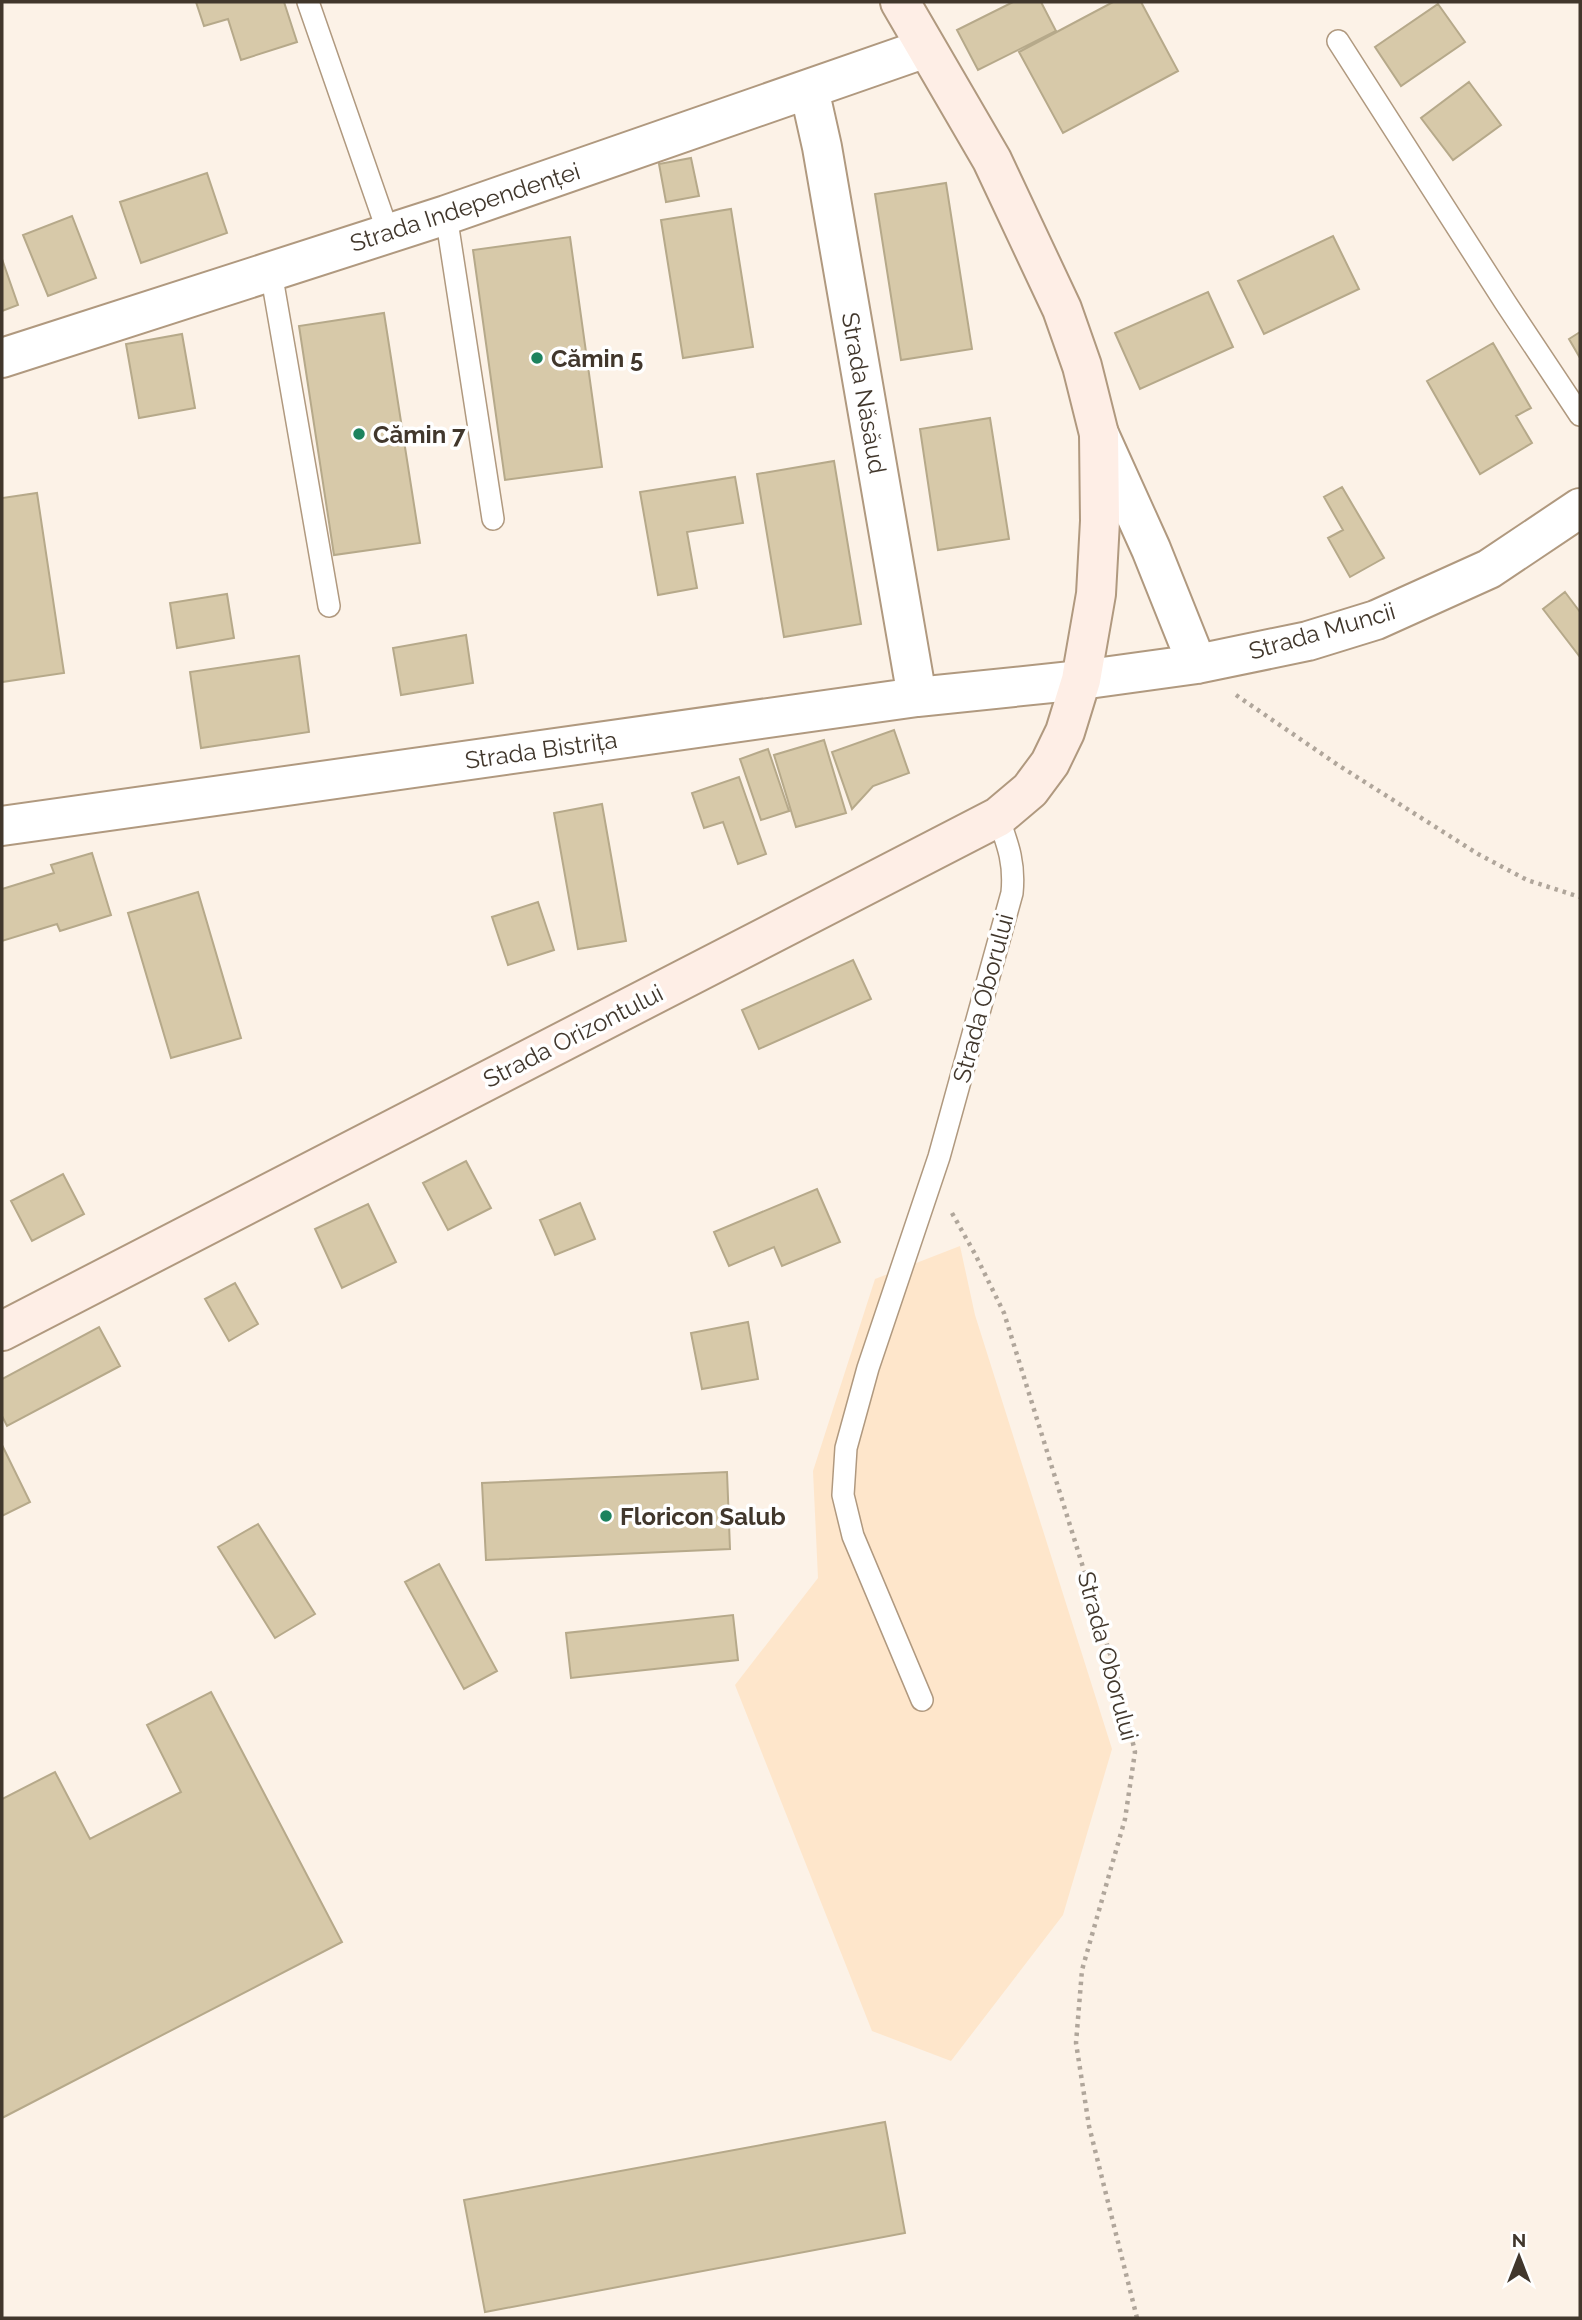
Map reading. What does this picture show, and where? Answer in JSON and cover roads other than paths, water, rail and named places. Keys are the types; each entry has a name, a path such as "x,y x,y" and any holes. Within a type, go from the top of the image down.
{"main road":[{"name":"Strada Orizontului","path":"2,1331 998,817 1030,790 1050,763 1065,732 1081,680 1096,594 1100,521 1098,434 1082,366 1062,309 992,160 900,2"}],"street":[{"name":"Strada Independenței","path":"2,358 446,215 926,48"},
{"name":"Strada Năsăud","path":"809,89 917,697"},
{"path":"1098,434 1150,549 1197,664"},
{"name":"Strada Muncii","path":"1081,680 1197,664 1308,640 1376,620 1489,569 1580,508"},
{"name":"Strada Bistrița","path":"2,826 917,697 1081,680"}],"lane":[{"path":"308,2 388,232"},
{"path":"1338,40 1580,415"},
{"path":"446,215 494,519"},
{"path":"271,272 329,606"},
{"name":"Strada Oborului","path":"922,1700 853,1536 844,1495 846,1448 868,1368 932,1179 1012,893 1014,873 1011,852 998,817"}],"place":[{"name":"Cămin 5","path":"537,358"},
{"name":"Cămin 7","path":"359,434"},
{"name":"Floricon Salub","path":"606,1516"}]}
